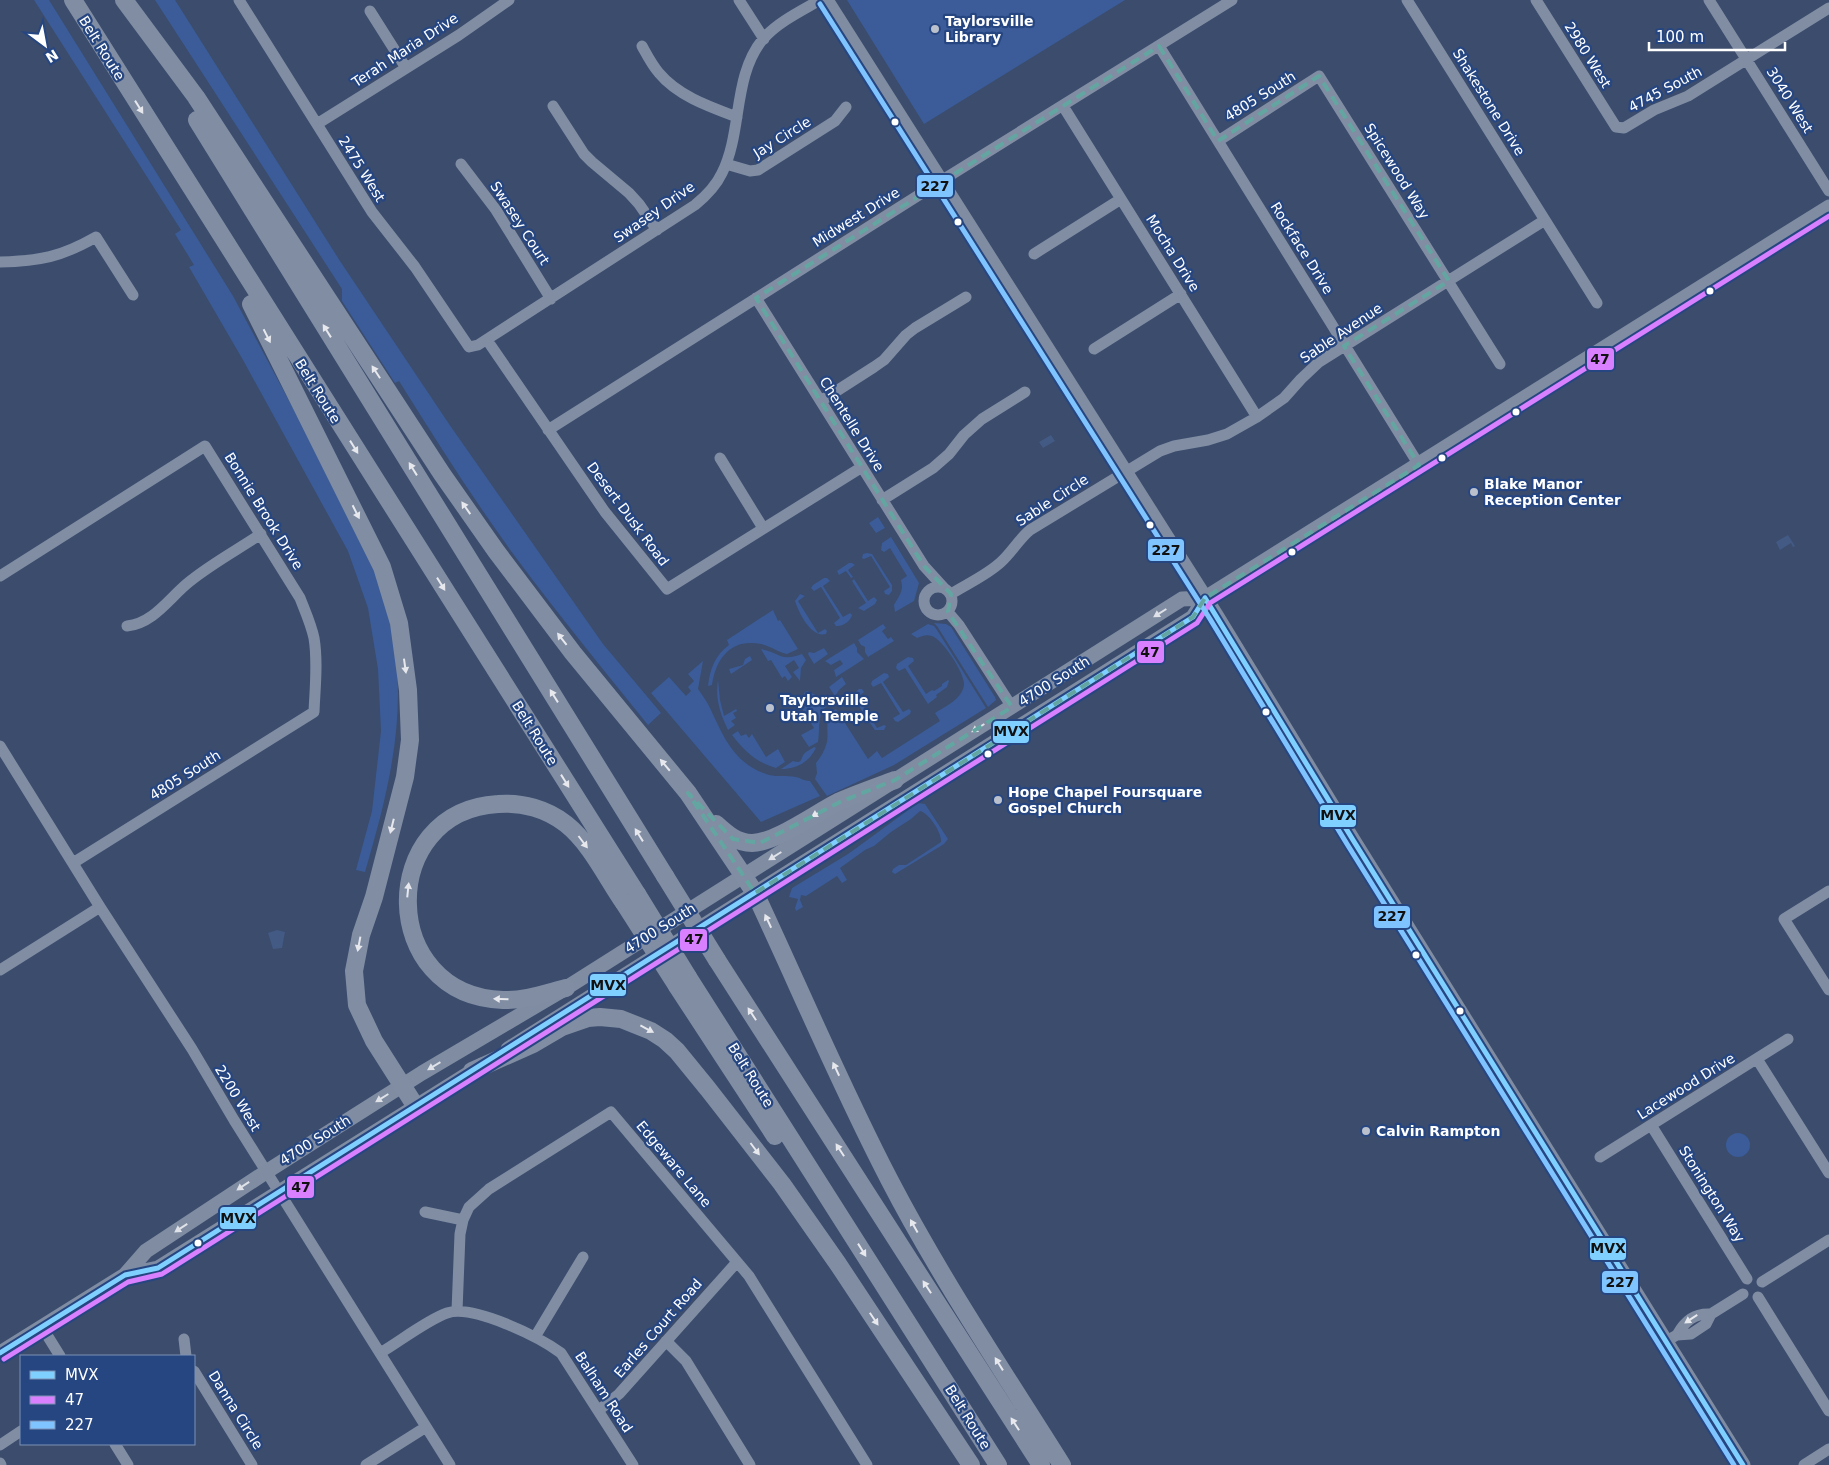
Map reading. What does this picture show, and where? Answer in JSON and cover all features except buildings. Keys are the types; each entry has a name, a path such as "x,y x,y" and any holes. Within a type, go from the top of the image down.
{"highway":[{"name":"Belt Route","path":"73,0 630,899 682,981 836,1209 998,1465"},
{"path":"123,0 196,97 438,467 528,596 572,653 708,816 728,835 738,841 754,844 767,841 840,802 895,780"},
{"path":"123,0 665,876 1041,1465"},
{"path":"206,214 382,567 400,624 408,690 410,740 405,777 374,897 361,935 354,970 357,1005 374,1042 416,1107"},
{"path":"688,793 755,893 853,1105 894,1188 942,1273 1062,1465"},
{"path":"566,988 520,999 492,999 463,990 436,972 426,961 414,939 407,908 410,876 423,848 444,824 465,812 480,806 496,804 528,806 553,816 578,835 630,899"},
{"path":"472,1071 533,1044 562,1027 588,1018 621,1019 651,1030 665,1040 677,1051 714,1096 782,1184 843,1272 971,1465"}],"main road":[{"path":"826,0 1205,598 1353,840 1672,1338 1743,1465"},
{"name":"4700 South","path":"125,1275 158,1268 416,1107 1193,617 1205,598 1829,207"},
{"name":"4700 South","path":"0,1353 125,1275 146,1251 402,1086 566,988 1182,599 1205,598"}],"street":[{"name":"2475 West","path":"238,0 372,212 415,267 469,347"},
{"name":"Terah Maria Drive","path":"317,124 459,35 490,6 509,0"},
{"path":"738,0 764,39"},
{"name":"Swasey Drive","path":"469,347 487,340 706,196 718,180 726,164 744,82 755,52 764,39 784,22 820,0"},
{"name":"Midwest Drive","path":"548,430 941,181 1232,0"},
{"name":"Shakestone Drive","path":"1407,0 1597,303"},
{"name":"2980 West","path":"1536,0 1616,127"},
{"name":"3040 West","path":"1710,0 1829,190"},
{"name":"4745 South","path":"1616,127 1624,128 1654,110 1688,96 1829,8"},
{"path":"370,11 406,68"},
{"path":"642,46 659,73 677,90 737,117"},
{"name":"Rockface Drive","path":"1159,46 1419,465"},
{"name":"4805 South","path":"1218,141 1319,76"},
{"name":"Spicewood Way","path":"1319,76 1500,364"},
{"path":"553,106 584,154 629,193 657,230"},
{"name":"Mocha Drive","path":"1063,106 1257,416"},
{"name":"Jay Circle","path":"726,164 750,171 758,170 835,121 846,107"},
{"name":"Swasey Court","path":"461,164 496,210 551,299"},
{"path":"1034,254 1121,199"},
{"name":"Sable Avenue","path":"1125,472 1160,451 1227,434 1257,416 1284,398 1319,362 1545,220"},
{"path":"0,262 32,261 50,258 70,251 96,237 133,295"},
{"path":"1094,349 1181,294"},
{"path":"821,401 874,367 915,328 966,297"},
{"name":"Chentelle Drive","path":"756,298 924,566 948,591"},
{"name":"Desert Dusk Road","path":"487,340 613,524 667,589 862,467"},
{"path":"882,500 933,468 982,419 1026,392"},
{"name":"Bonnie Brook Drive","path":"0,576 205,446 295,590 308,618 314,638 316,656 314,712"},
{"path":"720,458 763,528"},
{"name":"Sable Circle","path":"948,591 998,564 1007,557 1020,538 1030,530 1125,472"},
{"path":"127,626 141,623 151,618 189,582 261,534"},
{"name":"Chentelle Drive","path":"924,566 923,573 927,585 924,602 928,612 938,616 948,612"},
{"path":"926,594 936,587 948,591 952,605 948,612 959,625 1012,707"},
{"name":"4805 South","path":"73,863 314,712"},
{"name":"2200 West","path":"0,746 5,766 73,863 192,1049 266,1172 450,1465"},
{"path":"1829,891 1784,919 1829,990"},
{"path":"0,970 100,907"},
{"name":"Lacewood Drive","path":"1600,1157 1788,1039"},
{"path":"1757,1059 1829,1173"},
{"name":"Edgeware Lane","path":"457,1311 460,1234 463,1220 469,1207 489,1189 611,1112 757,1288 867,1465"},
{"name":"Stonington Way","path":"1651,1125 1747,1279"},
{"path":"424,1212 463,1220"},
{"path":"1762,1282 1829,1240"},
{"path":"534,1337 582,1257"},
{"name":"Earles Court Road","path":"598,1410 619,1394 737,1262"},
{"path":"1755,1277 1762,1282 1764,1289 1758,1298 1750,1298 1744,1294 1742,1284 1747,1279 1755,1277"},
{"path":"1672,1338 1684,1323 1700,1314 1711,1314 1744,1294"},
{"path":"1758,1298 1829,1411"},
{"path":"380,1353 437,1318 457,1311"},
{"name":"Balham Road","path":"457,1311 486,1316 549,1344 561,1353 633,1465"},
{"path":"42,1327 59,1355"},
{"path":"184,1339 186,1355"},
{"path":"666,1341 686,1361 750,1465"},
{"name":"Danna Circle","path":"195,1373 252,1465"},
{"path":"366,1465 426,1427"},
{"path":"0,1445 20,1432"},
{"path":"115,1445 128,1465"},
{"path":"1804,1465 1829,1449"}],"highlighted area":[{"path":"1159,46 1218,141 1319,76 1449,281 1344,346 1419,465 1205,598 1193,617 755,893 688,793 733,839 760,843 840,802 895,780 1012,707 948,612 951,594 924,566 756,298"}],"shaded area":[{"path":"34,0 49,0 233,296 363,539 388,612 396,654 398,686 397,717 389,780 365,872 356,870 372,811 381,731 378,669 368,608 348,551 243,360 189,267 194,265 175,234 181,230"},
{"path":"155,0 175,0 340,261 449,424 603,644 661,713 648,725 563,620 514,555 469,491 399,381 395,383 342,301 342,289"},
{"path":"847,0 1125,0 924,124"},
{"path":"1051,435 1055,441 1043,448 1039,442"},
{"path":"878,517 885,528 876,533 869,523"},
{"path":"1788,535 1795,546 1793,547 1791,543 1780,550 1776,542"},
{"path":"891,537 919,583 914,601 895,612 894,605 901,590 901,580 907,576 890,548 884,552 881,550 882,543"},
{"path":"863,554 872,554 892,585 892,591 889,595 885,594 884,591 890,587 871,556 862,558"},
{"path":"849,563 855,565 848,570 853,577 851,578 846,571 839,575 837,571"},
{"path":"824,578 830,581 823,586 843,617 850,613 852,615 841,626 836,626 834,623 840,618 821,587 814,591 811,588"},
{"path":"854,579 868,601 874,597 877,600 875,604 864,611 858,608 866,603 852,581"},
{"path":"800,594 805,596 798,601 818,633 806,624 795,601"},
{"path":"773,610 778,621 780,620 798,649 787,654 761,644 750,643 733,647 721,659 712,685 708,686 714,663 720,653 729,645 727,640"},
{"path":"934,623 946,624 951,627 995,697 996,700 988,707 937,626"},
{"path":"883,624 886,628 882,631 888,639 891,637 894,641 868,657 865,647 858,640"},
{"path":"928,624 934,626 937,630 986,708 894,765 827,796 815,779 817,773 816,763 823,753 827,742 827,724 832,712 836,709 868,759 877,751 882,758 940,721 935,713 953,702 963,690 964,685 961,673 941,643 932,636 926,635 917,638 911,634"},
{"path":"825,629 827,631 826,634 818,633"},
{"path":"854,643 857,652 864,659 836,677 834,670 843,664 840,660 831,665 825,661"},
{"path":"824,648 828,654 814,664 808,654 809,652 814,653"},
{"path":"761,649 785,657 802,654 806,660 801,668 800,681 793,672 799,668 794,660 785,666 792,677 788,681 785,676 782,678 771,660 768,661"},
{"path":"750,656 752,660 731,674 729,669 743,665 745,659"},
{"path":"908,657 913,658 914,661 908,666 926,694 949,681 947,687 928,704 905,668 899,671 896,668 897,664"},
{"path":"703,661 698,689 732,749 747,764 769,775 793,776 810,781 820,796 761,822 651,693 669,677 686,696 691,691 688,687 694,681 688,674"},
{"path":"884,673 888,674 889,677 883,682 903,712 909,709 911,711 910,714 898,722 893,718 900,714 881,683 873,687 871,684 872,681"},
{"path":"842,677 846,684 835,696 829,687"},
{"path":"718,680 724,716 736,709 737,711 733,713 736,718 731,721 735,725 728,730 719,706"},
{"path":"859,689 862,689 864,692 858,697 877,728 884,725 886,726 884,730 875,730 860,708 855,695"},
{"path":"807,691 818,696 828,695 832,702 823,710 821,715 818,742 809,747 801,735 814,728 802,709 805,708 802,703 807,700 804,693"},
{"path":"738,731 741,736 746,734 749,738 752,734 766,757 778,749 785,762 776,768 757,760 732,735"},
{"path":"814,747 816,748 813,753 802,764 792,768 781,769 793,761 800,761 805,753"},
{"path":"918,803 925,804 948,839 944,844 895,874 892,872 899,865 906,865 941,842 934,824 927,815 920,811 874,846 865,850 840,868 847,880 842,883 837,876 806,896 801,895 800,900 803,907 796,911 798,899 789,897 792,888 848,854"},
{"path":"277,930 285,932 282,948 273,949 268,933"},
{"path":"1738,1133 1747,1136 1750,1145 1747,1154 1738,1157 1729,1154 1726,1145 1729,1136"}],"transit line":[{"name":"227","path":"820,4 1210,619 1347,844 1734,1465"},
{"name":"47","path":"4,1359 128,1282 162,1274 1197,623 1210,603 1829,216"},
{"name":"MVX","path":"1205,598 1353,840 1743,1465"},
{"name":"MVX","path":"0,1353 125,1275 158,1268 1193,617 1205,598"}],"place":[{"name":"Taylorsville Library","path":"935,29"},
{"name":"Blake Manor Reception Center","path":"1474,492"},
{"name":"Taylorsville Utah Temple","path":"770,708"},
{"name":"Hope Chapel Foursquare Gospel Church","path":"998,800"},
{"name":"Calvin Rampton","path":"1366,1131"}]}
